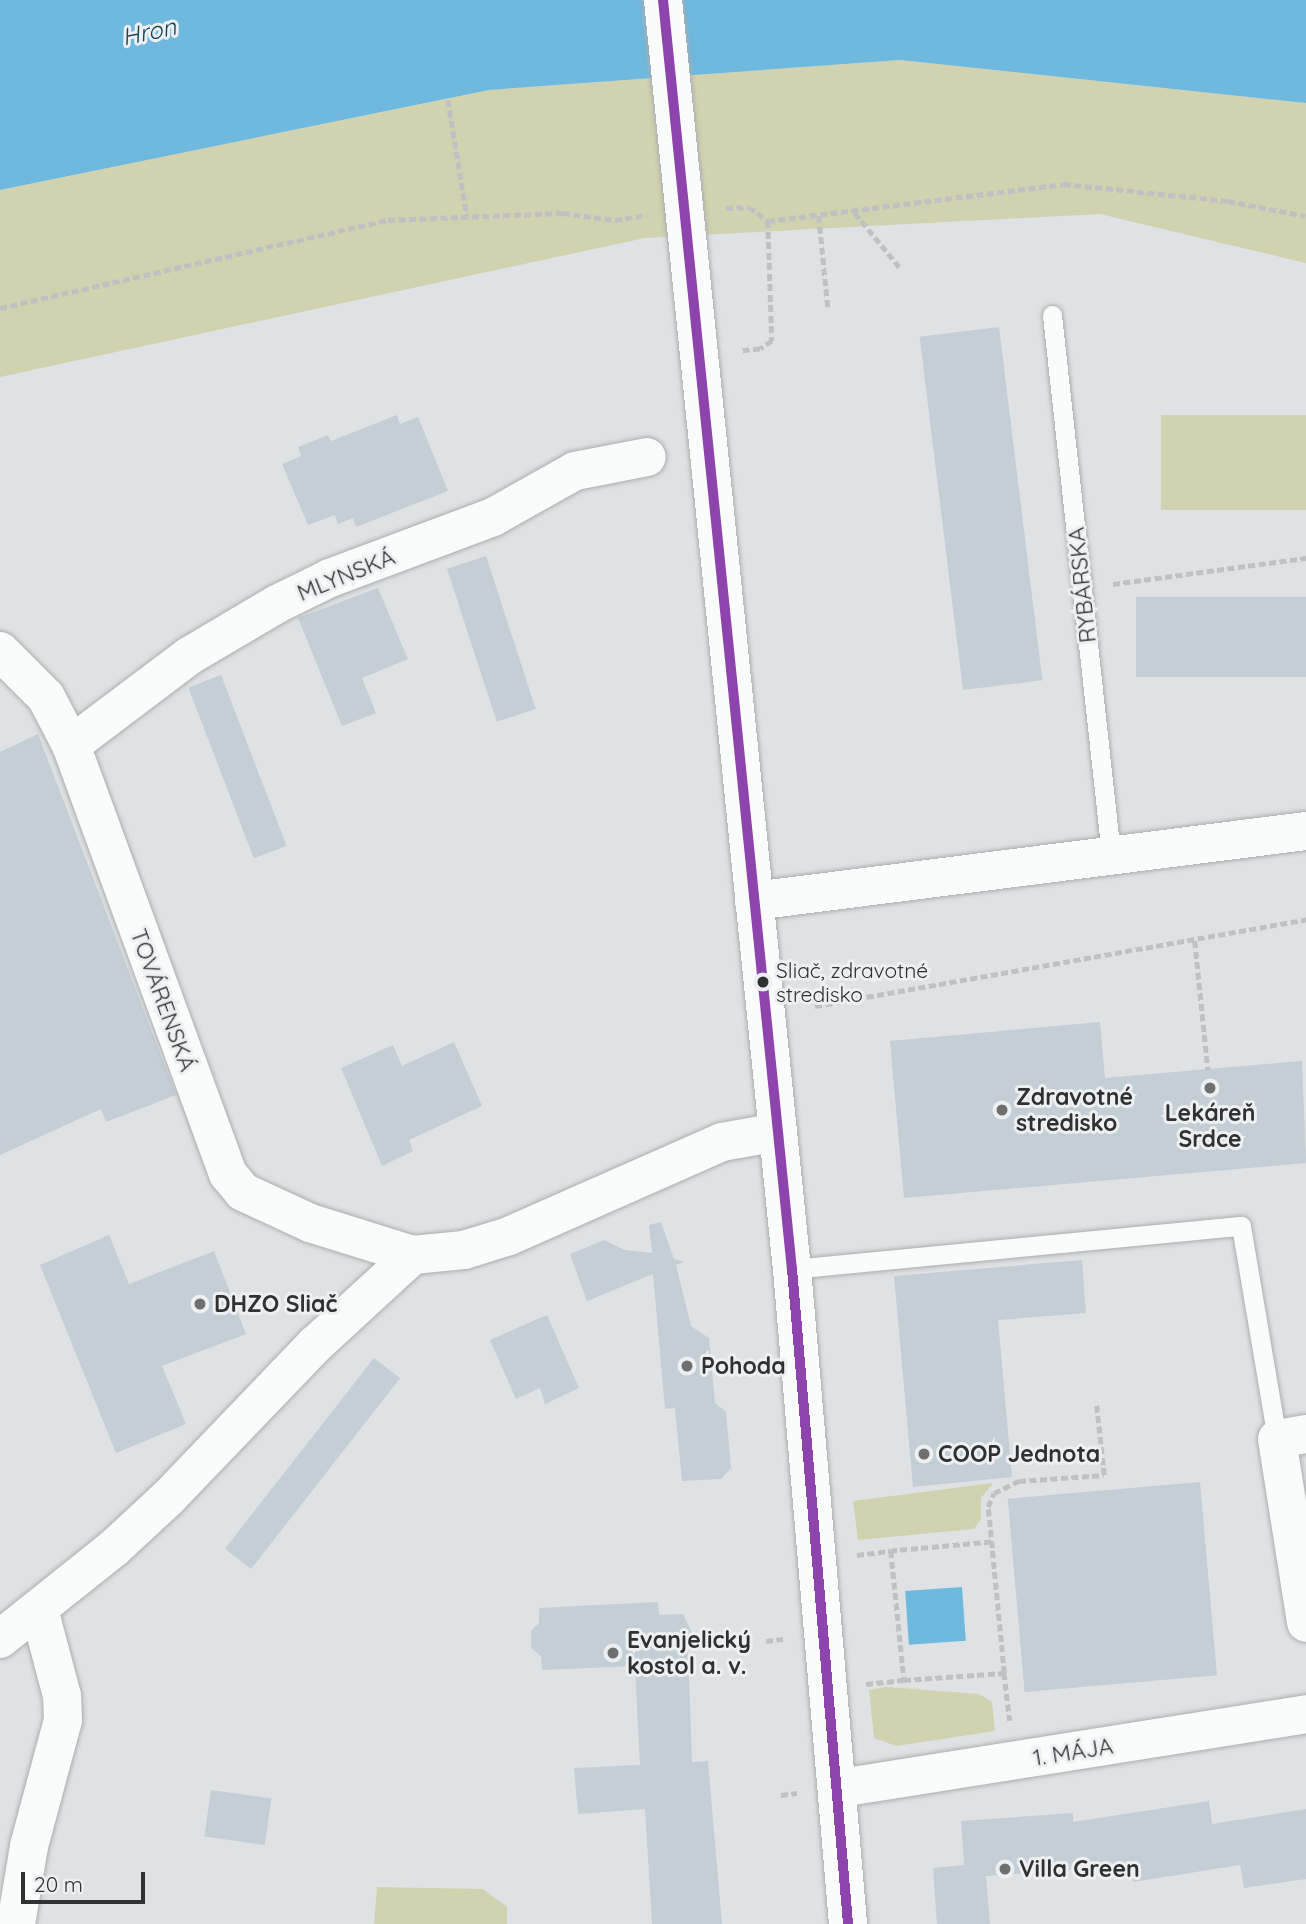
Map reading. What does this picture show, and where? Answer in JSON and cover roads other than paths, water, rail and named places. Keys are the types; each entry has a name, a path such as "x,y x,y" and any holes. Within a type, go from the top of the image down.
{"street":[{"path":"663,0 702,211 754,901 792,1269 840,1788 848,1924"},
{"name":"MLYNSKÁ","path":"71,745 189,656 276,604 330,578 493,517 575,471 647,457"},
{"name":"TOVÁRENSKÁ","path":"0,651 46,697 71,745 228,1174 243,1192 310,1223 413,1255 464,1250 509,1236 722,1142 778,1132"},
{"path":"754,901 1306,831"},
{"path":"0,1639 39,1609 169,1497 315,1345 413,1255"},
{"path":"1291,1437 1306,1623"},
{"path":"16,1924 29,1846 63,1720 62,1696 39,1609"},
{"name":"1. MÁJA","path":"840,1788 1306,1713"}],"lane":[{"name":"RYBÁRSKA","path":"1052,315 1111,855"},
{"path":"792,1269 1241,1226 1291,1437"}],"water":[{"name":"Hron","path":"0,0 1306,0 1306,103 900,60 489,90 0,190"},
{"path":"962,1587 966,1641 909,1645 905,1591"}],"place":[{"name":"Sliač, zdravotné stredisko","path":"763,982"},
{"name":"Lekáreň Srdce","path":"1210,1088"},
{"name":"Zdravotné stredisko","path":"1002,1110"},
{"name":"DHZO Sliač","path":"200,1304"},
{"name":"Pohoda","path":"687,1366"},
{"name":"COOP Jednota","path":"924,1454"},
{"name":"Evanjelický kostol a. v.","path":"613,1653"},
{"name":"Villa Green","path":"1005,1869"}]}
